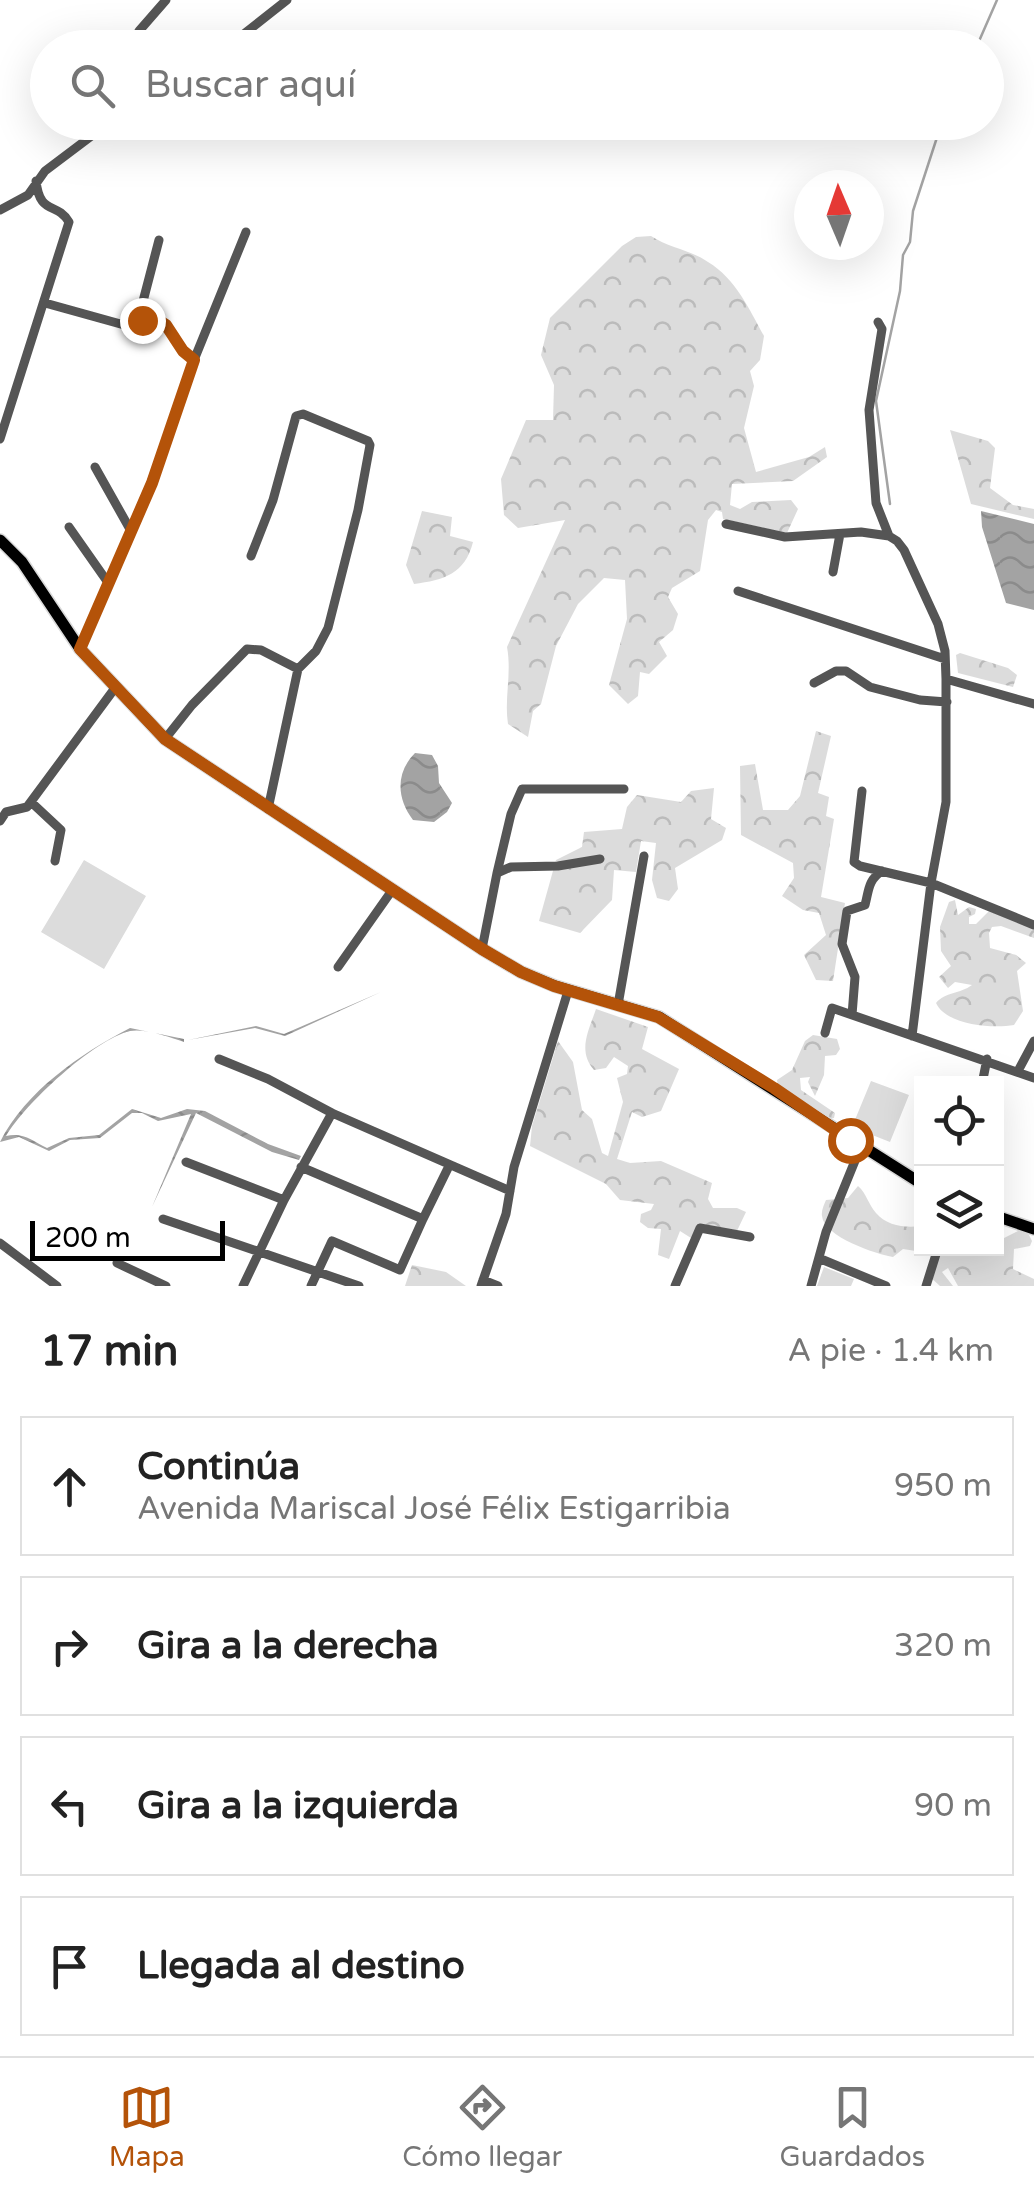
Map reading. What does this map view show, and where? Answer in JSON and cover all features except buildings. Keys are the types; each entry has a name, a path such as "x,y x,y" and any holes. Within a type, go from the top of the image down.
{"main road":[{"path":"0,540 22,562 80,649 165,739 521,972 568,991 658,1017 914,1179"},
{"path":"1004,1219 1034,1230"}],"street":[{"path":"140,30 166,0"},
{"path":"249,30 287,0"},
{"path":"0,210 28,195 36,181 87,140"},
{"path":"0,439 69,222 63,214 40,202 36,181"},
{"path":"80,649 152,483 194,360 246,232"},
{"path":"45,302 136,328 142,320 141,309 160,240"},
{"path":"141,309 166,325 194,360"},
{"path":"878,322 882,329 868,410 876,503 889,536"},
{"path":"251,556 274,500 296,416 304,414 368,440 358,510 328,628 316,650 298,669 268,808"},
{"path":"95,467 131,531"},
{"path":"726,524 786,537 861,532 889,536 897,540 938,624 946,679 946,802 931,883 912,1036"},
{"path":"68,527 109,584"},
{"path":"832,572 840,534"},
{"path":"738,591 945,658"},
{"path":"165,739 246,649 261,650 298,669"},
{"path":"814,683 846,671 870,687 920,700 946,702"},
{"path":"946,679 1034,704"},
{"path":"0,821 6,812 21,811 32,802 115,688"},
{"path":"482,949 507,826 522,790 624,789"},
{"path":"862,792 854,862 931,883 1034,925"},
{"path":"32,802 61,830 55,861"},
{"path":"618,1005 644,856"},
{"path":"497,873 512,866 558,866 600,859"},
{"path":"852,1015 855,977 842,944 845,916 847,910 865,905 868,886 882,870"},
{"path":"338,967 393,890"},
{"path":"498,1286 482,1283 568,991"},
{"path":"826,1033 832,1008 1034,1078"},
{"path":"1018,1071 1034,1041"},
{"path":"220,1059 510,1191"},
{"path":"984,1076 987,1059"},
{"path":"243,1286 303,1162 332,1113"},
{"path":"811,1286 826,1232 861,1146"},
{"path":"186,1162 284,1200"},
{"path":"303,1162 425,1215"},
{"path":"310,1286 330,1244 336,1241 400,1270 449,1166"},
{"path":"163,1219 359,1286"},
{"path":"676,1282 700,1228 750,1237"},
{"path":"0,1243 57,1286"},
{"path":"926,1286 935,1256"},
{"path":"821,1259 886,1286"},
{"path":"117,1263 166,1286"}],"green space":[{"path":"651,236 718,269 741,295 764,336 760,360 750,371 754,386 744,428 756,472 809,457 825,447 827,457 793,481 732,484 730,505 740,509 752,502 791,500 798,509 787,533 723,519 722,512 716,510 708,520 700,571 672,588 668,597 678,614 673,630 659,642 667,656 649,674 640,672 638,696 628,704 609,685 627,619 625,580 604,578 578,604 556,646 528,737 508,724 507,647 565,520 518,528 504,515 501,479 526,420 553,420 554,385 541,355 550,318 622,246 636,237"},
{"path":"950,430 988,441 995,448 990,488 1013,505 1034,509 1034,519 971,504"},
{"path":"422,511 452,517 450,536 473,542 465,562 452,574 414,584 406,565"},
{"path":"956,655 1008,668 1017,675 1013,687 958,673"},
{"path":"816,731 831,736 818,793 829,797 826,816 834,819 821,897 845,903 833,981 816,980 804,955 826,935 819,913 803,910 782,896 794,878 793,863 741,835 740,766 755,764 763,810 788,810 800,796"},
{"path":"714,788 711,819 726,828 722,840 675,868 678,889 669,901 657,898 652,880 656,843 641,841 636,872 614,870 612,900 580,933 539,921 556,860 582,847 584,832 622,829 627,807 637,795 681,802 691,791"},
{"path":"84,860 146,896 104,969 41,932"},
{"path":"955,900 958,915 969,907 976,909 969,924 976,924 989,911 1034,929 1034,938 1001,926 992,927 989,933 990,948 1016,955 1026,963 1017,971 1023,1011 1014,1025 982,1026 959,1021 936,1003 972,985 955,982 948,988 939,977 951,966 941,951 940,927 949,902"},
{"path":"596,1009 648,1027 642,1049 679,1069 661,1111 642,1117 632,1112 617,1159 630,1163 661,1161 712,1183 708,1199 713,1208 746,1212 735,1235 702,1230 691,1238 680,1231 669,1259 658,1255 661,1229 648,1228 640,1222 641,1214 654,1204 620,1200 606,1184 530,1146 532,1126 558,1041 573,1062 582,1110 592,1119 602,1153 608,1156 623,1102 617,1078 627,1074 628,1066 614,1057 606,1068 594,1070 589,1063 586,1040"},
{"path":"813,1035 837,1039 840,1049 836,1055 825,1056 824,1075 815,1096 808,1082 810,1077 800,1078 801,1090 835,1113 834,1118 829,1119 778,1087 777,1080 792,1070 805,1041"},
{"path":"871,1081 909,1095 890,1142 852,1127"},
{"path":"858,1186 885,1221 914,1226 914,1251 903,1249 893,1257 864,1248 832,1231 822,1216 826,1200 848,1198"},
{"path":"1020,1230 1028,1233 1030,1246 1014,1249 1013,1269 1034,1279 1034,1286 958,1286 948,1268 942,1272 953,1286 940,1286 929,1276 937,1256 1004,1256 1004,1238"},
{"path":"412,1265 446,1272 466,1286 405,1286"},
{"path":"824,1267 854,1279 851,1286 817,1286"}],"water":[{"path":"981,511 1034,524 1034,610 1006,603 982,527"},
{"path":"415,753 432,755 438,766 439,783 452,803 434,822 413,820 403,803 404,768"},
{"path":"381,992 285,1036 255,1028 188,1040 256,1026 284,1034"},
{"path":"130,1028 147,1031 130,1031 115,1037 80,1060 44,1091 6,1136 23,1136 47,1148 69,1138 99,1135 132,1109 161,1118 187,1109 205,1111 268,1144 301,1156 299,1160 272,1152 196,1113 152,1207 191,1114 158,1121 132,1113 100,1138 70,1140 49,1151 19,1137 0,1142 39,1090 92,1050"}],"waterway":[{"path":"984,30 997,0"},
{"path":"890,504 876,401 913,211 936,140"}],"route":[{"path":"142,320 141,309 166,325 194,360 152,483 80,649 102,675 165,739 482,949 554,986 658,1017 850,1140"}]}
